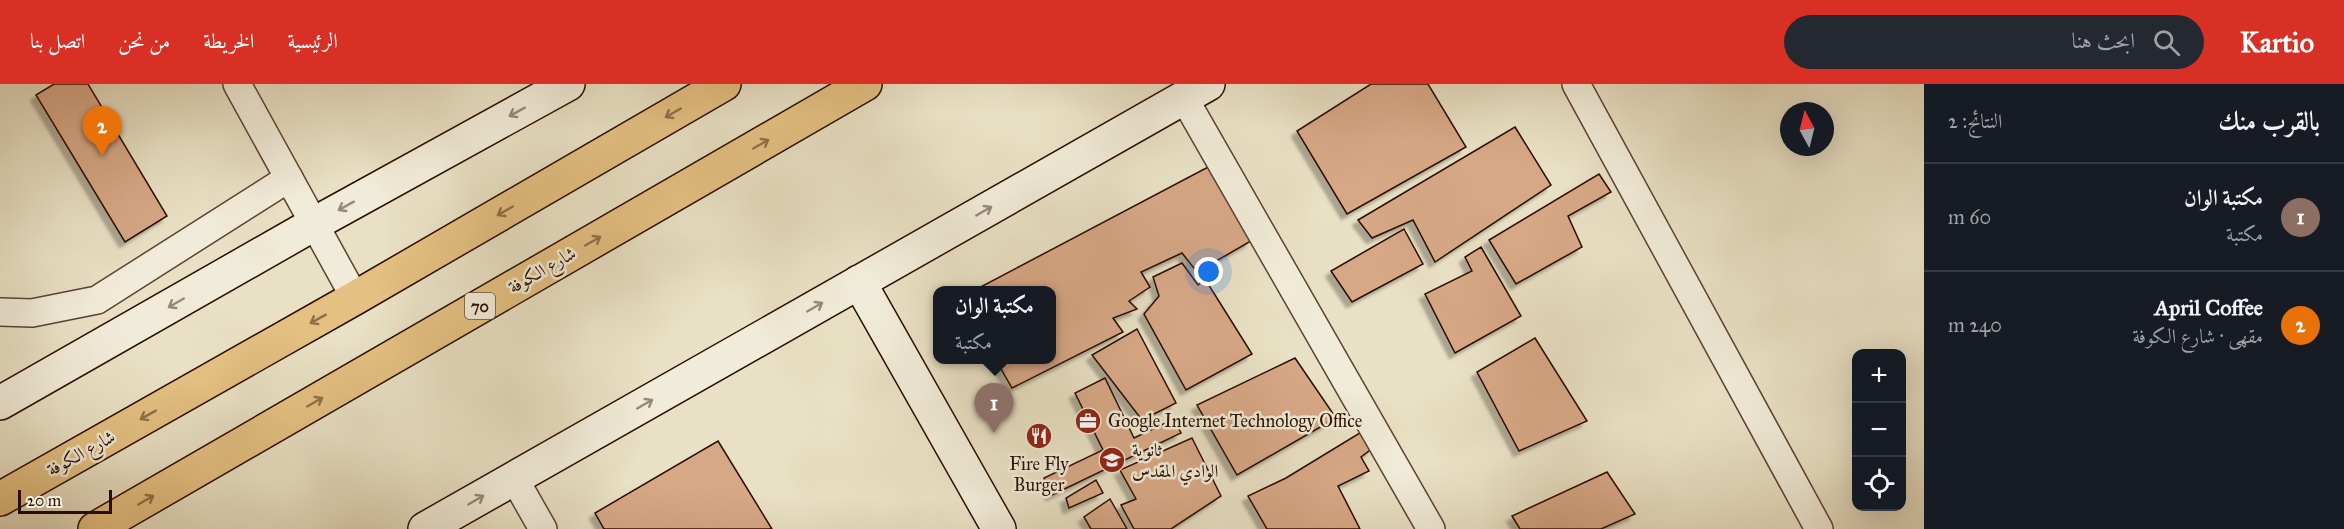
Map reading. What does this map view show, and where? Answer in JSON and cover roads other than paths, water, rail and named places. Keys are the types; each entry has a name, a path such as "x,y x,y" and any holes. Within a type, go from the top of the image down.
{"highway":[{"name":"شارع الكوفة","path":"0,499 356,298 724,84"},
{"name":"شارع الكوفة","path":"95,529 864,84"}],"street":[{"path":"237,84 356,298"},
{"path":"0,403 314,224 568,84"},
{"path":"1576,84 1819,529"},
{"path":"425,529 1196,91 1431,529"},
{"path":"0,312 32,314 97,300 289,178"},
{"path":"859,282 999,529"},
{"path":"514,478 543,529"}],"place":[{"name":"April Coffee","path":"102,156"},
{"name":"Google Internet Technology Office","path":"1088,421"},
{"name":"مكتبة الوان","path":"994,433"},
{"name":"Fire Fly Burger","path":"1039,436"},
{"name":"ثانوية الوادي المقدس","path":"1112,460"}]}
